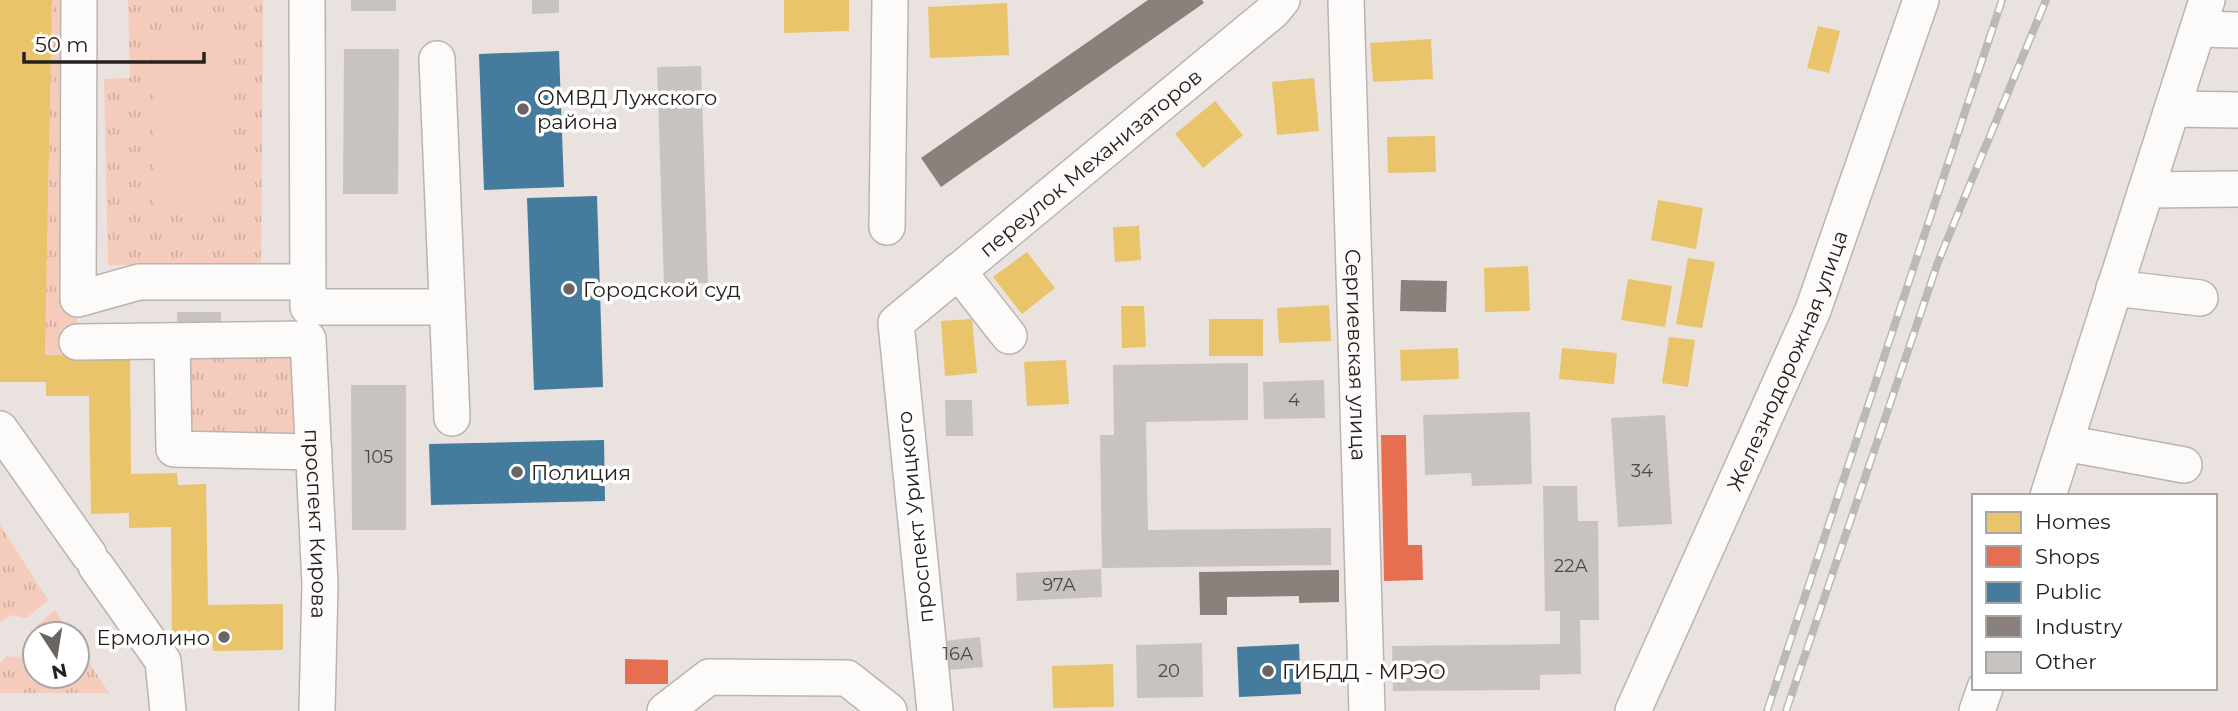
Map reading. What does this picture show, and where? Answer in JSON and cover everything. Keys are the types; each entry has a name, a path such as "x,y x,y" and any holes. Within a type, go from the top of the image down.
{"street":[{"path":"79,0 78,299 139,282 308,309 447,307"},
{"name":"проспект Кирова","path":"307,0 308,309 320,584 317,711"},
{"path":"887,227 890,0"},
{"name":"переулок Механизаторов","path":"896,323 1273,11 1282,0"},
{"name":"Сергиевская улица","path":"1346,0 1367,711"},
{"name":"Железнодорожная улица","path":"1633,711 1813,310 1921,0"},
{"path":"2049,494 2203,14 2238,30"},
{"path":"438,59 452,418"},
{"path":"2172,109 2238,110"},
{"path":"2146,190 2238,189"},
{"path":"958,271 1009,337"},
{"path":"2114,288 2200,298"},
{"path":"77,342 172,341 308,309"},
{"name":"проспект Урицкого","path":"896,323 934,711"},
{"path":"172,341 174,449 314,452"},
{"path":"0,429 163,661 168,711"},
{"path":"2065,443 2183,465"},
{"path":"665,711 709,677 847,678 889,711"},
{"path":"1977,711 1983,690"}],"green space":[{"path":"52,0 79,0 77,342 88,354 45,355"},
{"path":"128,0 263,0 261,265 108,265 104,79 130,78"},
{"path":"155,40 234,40 234,210 155,210"},
{"path":"308,339 314,452 174,449 172,341"},
{"path":"0,525 48,600 27,618 12,615 0,622"},
{"path":"55,610 62,620 43,620"},
{"path":"7,656 20,658 21,690 91,690 91,665 109,693 0,693 0,663"}],"building: Homes":[{"path":"0,0 52,0 45,355 130,354 131,474 177,473 178,485 206,484 208,605 283,604 283,650 213,651 212,635 172,635 171,527 129,528 129,513 91,514 89,396 46,396 46,382 0,382"},
{"path":"784,0 849,0 849,31 784,33"},
{"path":"1007,3 1009,55 930,58 928,7"},
{"path":"1818,26 1840,31 1829,73 1807,68"},
{"path":"1431,39 1433,79 1373,82 1370,43"},
{"path":"1314,78 1319,131 1277,135 1272,82"},
{"path":"1215,101 1243,135 1203,168 1175,134"},
{"path":"1435,136 1436,172 1388,173 1387,137"},
{"path":"1658,200 1703,208 1696,249 1651,240"},
{"path":"1139,226 1141,260 1115,262 1113,227"},
{"path":"1027,252 1055,288 1022,314 993,277"},
{"path":"1688,258 1715,262 1702,328 1676,324"},
{"path":"1528,266 1530,311 1485,312 1484,268"},
{"path":"1628,279 1672,286 1665,327 1621,320"},
{"path":"1329,305 1331,341 1279,343 1277,308"},
{"path":"1121,306 1144,306 1146,347 1122,348"},
{"path":"972,319 977,373 945,376 941,321"},
{"path":"1209,319 1263,319 1263,356 1209,356"},
{"path":"1669,337 1695,340 1688,387 1662,383"},
{"path":"1458,348 1459,379 1401,381 1400,350"},
{"path":"1562,348 1617,353 1614,384 1559,379"},
{"path":"1066,360 1069,404 1027,406 1024,362"},
{"path":"1113,664 1114,707 1053,708 1052,666"}],"building: Shops":[{"path":"1381,435 1406,435 1408,545 1422,545 1423,580 1384,581"},
{"path":"625,659 668,660 668,684 625,684"}],"building: Public":[{"path":"559,51 564,187 484,190 479,54"},
{"path":"597,196 603,387 534,390 527,198"},
{"path":"604,440 605,501 431,505 429,444"},
{"path":"1299,644 1301,694 1239,697 1237,647"}],"building: Industry":[{"path":"1148,0 1202,0 1204,3 941,187 921,158"},
{"path":"1401,280 1447,281 1446,312 1400,311"},
{"path":"1339,570 1339,602 1299,603 1299,596 1227,597 1227,615 1200,615 1199,572"}],"building: Other":[{"path":"351,0 396,0 396,11 351,11"},
{"path":"532,0 559,0 559,13 532,14"},
{"path":"344,49 399,49 398,194 343,194"},
{"path":"701,66 708,283 664,284 657,67"},
{"path":"177,312 221,312 221,338 178,339"},
{"path":"1248,363 1248,420 1146,422 1148,530 1331,528 1331,565 1102,568 1100,435 1114,435 1113,365"},
{"path":"1324,380 1325,418 1264,419 1263,382"},
{"path":"351,385 406,385 406,530 352,530"},
{"path":"945,400 972,400 973,436 946,436"},
{"path":"1530,412 1532,484 1472,486 1471,473 1425,475 1423,415"},
{"path":"1665,415 1672,524 1618,527 1611,418"},
{"path":"1543,486 1577,486 1578,521 1598,521 1599,620 1580,620 1581,674 1540,675 1540,690 1393,691 1392,646 1560,644 1560,611 1545,611"},
{"path":"1101,569 1102,597 1017,601 1016,573"},
{"path":"980,637 983,667 937,671 934,642"},
{"path":"1202,643 1203,697 1137,698 1136,645"}],"railway":[{"path":"1767,711 2002,0"},
{"path":"1786,711 1938,262 2046,0"}],"place":[{"name":"ОМВД Лужского района","path":"523,109"},
{"name":"Городской суд","path":"569,289"},
{"name":"Полиция","path":"517,472"},
{"name":"Ермолино","path":"224,637"},
{"name":"ГИБДД - МРЭО","path":"1268,671"}]}
